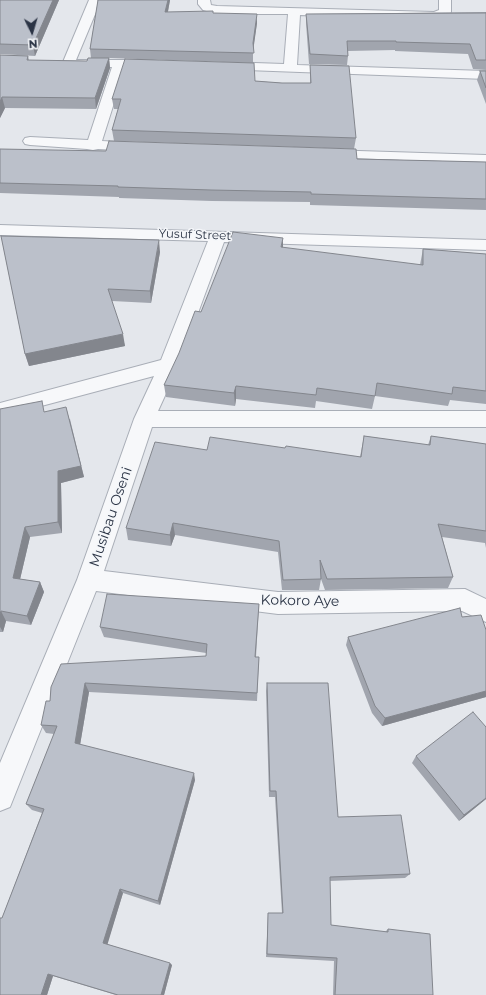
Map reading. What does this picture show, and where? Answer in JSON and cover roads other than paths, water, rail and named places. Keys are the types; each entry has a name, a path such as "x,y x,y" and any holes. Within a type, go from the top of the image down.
{"street":[{"path":"69,62 95,0"},
{"path":"204,0 204,4 207,8 217,10 435,16 445,12 445,0"},
{"path":"290,68 294,11"},
{"path":"54,62 167,65"},
{"path":"93,146 120,63"},
{"path":"213,66 486,75"},
{"path":"30,142 148,148"},
{"path":"313,153 486,160"},
{"name":"Yusuf Street","path":"0,230 486,245"},
{"name":"Musibau Oseni","path":"0,797 89,580 144,419 169,365 218,236"},
{"path":"0,410 169,365"},
{"path":"144,419 486,419"},
{"name":"Kokoro Aye","path":"89,580 278,603 465,600 486,612"}]}
